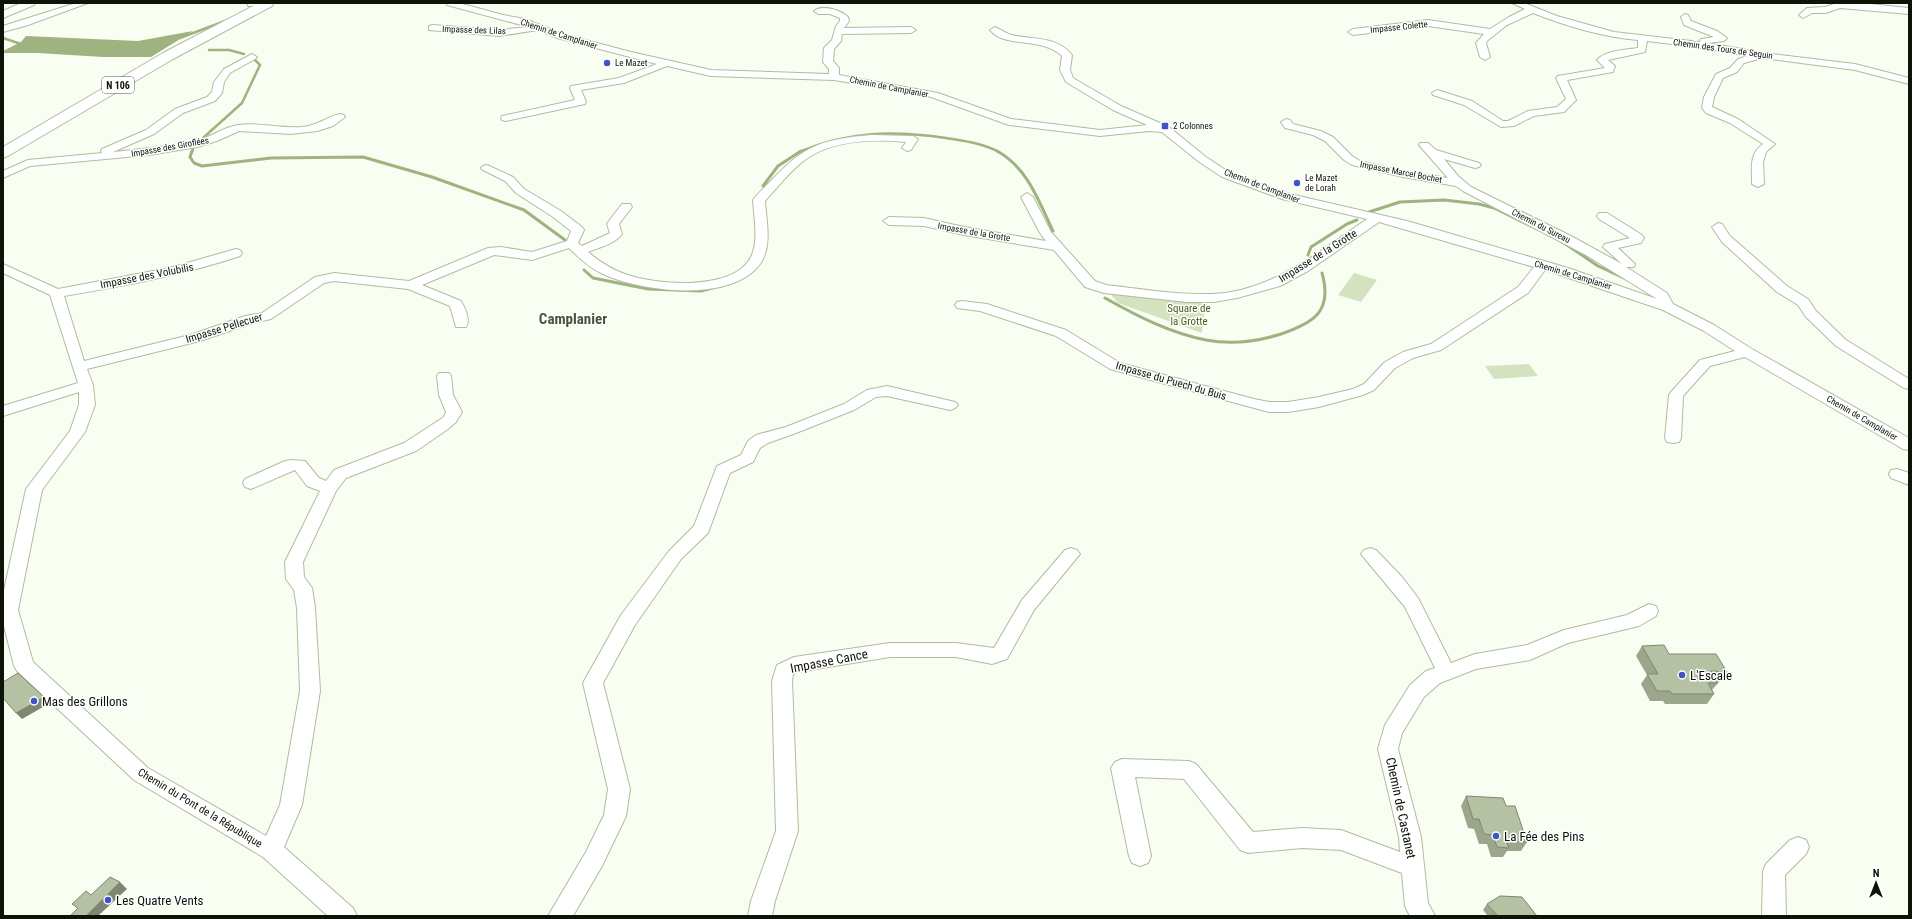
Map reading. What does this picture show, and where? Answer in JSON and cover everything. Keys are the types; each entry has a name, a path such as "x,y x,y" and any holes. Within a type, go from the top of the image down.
{"main road":[{"name":"N 106","path":"4,152 168,56 268,3"},
{"name":"N 106","path":"234,21 276,3"}],"street":[{"path":"3,15 30,3"},
{"path":"3,29 26,23 84,3"},
{"name":"Chemin de Camplanier","path":"450,3 502,18 522,22 560,36 630,55 711,73 834,76 906,88 1009,122 1100,133 1149,128 1165,129 1202,159 1226,175 1292,199 1378,217 1542,265 1650,292"},
{"name":"Chemin des Tours de Seguin","path":"1516,3 1549,17 1598,31 1643,39 1697,44 1764,56 1800,59 1855,67 1909,81"},
{"path":"1803,15 1810,10 1826,10 1838,5 1855,5 1909,11"},
{"path":"1485,56 1481,43 1485,36 1521,13 1532,10"},
{"path":"818,11 832,11 844,17 845,21 840,26 836,41 829,48 828,62 834,68 834,76"},
{"path":"1685,17 1687,23 1714,33 1722,38 1697,44"},
{"name":"Impasse Colette","path":"1353,32 1428,23 1493,32"},
{"name":"Impasse des Lilas","path":"432,28 499,33 540,28"},
{"path":"838,31 911,30"},
{"path":"995,30 1004,35 1030,40 1047,41 1053,44 1067,54 1065,70 1069,80 1117,108 1165,129"},
{"path":"1437,93 1468,103 1501,124 1510,124 1532,112 1560,110 1571,100 1561,78 1590,72 1610,70 1610,66 1602,60 1609,56 1642,50 1643,39"},
{"path":"1758,184 1757,162 1761,150 1770,144 1734,121 1710,111 1707,108 1709,97 1719,76 1734,70 1737,62 1741,60 1764,56"},
{"name":"Impasse des Giroflées","path":"90,157 150,132 179,111 211,99 217,93 219,82 227,71 252,57"},
{"path":"506,118 581,102 575,88 621,81 667,63"},
{"name":"Impasse des Giroflées","path":"3,175 28,163 149,152 197,144 213,140 231,130 238,128 292,130 318,129 340,117"},
{"name":"Impasse Marcel Bochet","path":"1286,122 1289,126 1317,133 1329,139 1348,158 1356,163 1403,174 1458,183"},
{"path":"571,246 608,272 654,285 688,287 713,284 729,280 742,274 752,266 760,248 759,200 806,155 836,144 856,140 893,137 913,139 907,148"},
{"name":"Chemin du Sureau","path":"1424,144 1435,153 1442,166 1458,183 1570,240 1650,292 1672,300 1698,322"},
{"name":"Chemin du Sureau","path":"1435,153 1475,165"},
{"path":"487,168 509,179 520,192 558,214 578,230 571,246"},
{"name":"Impasse de la Grotte","path":"1027,198 1046,232 1090,284 1097,287 1187,298 1214,298 1237,294 1275,283 1303,268 1378,217"},
{"path":"411,285 452,269 479,255 492,251 502,250 526,256 610,239 616,234 613,224 626,207"},
{"path":"1603,216 1638,238 1638,240 1609,248 1629,265 1650,292"},
{"name":"Impasse de la Grotte","path":"889,221 924,222 964,231 1059,247"},
{"path":"1718,227 1726,239 1777,284 1803,302 1810,314 1841,343 1909,385"},
{"name":"Impasse des Volubilis","path":"56,293 164,275 203,265 236,253"},
{"name":"Impasse du Puech du Buis","path":"962,305 990,309 1061,333 1115,366 1269,407 1288,407 1319,402 1364,389 1369,386 1383,371 1403,358 1441,343 1523,290 1542,265"},
{"path":"3,268 56,293"},
{"name":"Impasse Pellecuer","path":"79,367 195,338 250,319 266,316 320,280 334,277 411,285 456,304 461,317 461,324"},
{"name":"Chemin du Sureau","path":"1650,292 1662,296 1668,307"},
{"name":"Chemin du Pont de la République","path":"56,293 86,385 87,405 77,432 34,489 6,611 24,666 141,774 271,850 345,916"},
{"name":"Chemin de Camplanier","path":"1668,307 1698,322 1747,352 1909,445"},
{"path":"1672,438 1676,395 1705,364 1747,352"},
{"path":"271,850 291,805 310,691 304,588 295,578 294,562 329,489 340,474 410,447 443,426 451,419 454,412 446,395 444,376"},
{"path":"3,411 46,396 86,385"},
{"path":"560,916 594,859 615,816 619,789 593,682 628,620 675,555 702,530 723,470 751,458 754,445 762,439 791,430 849,407 872,393 887,391 950,405"},
{"path":"251,483 291,465 299,465 313,482 329,489"},
{"name":"Impasse Cance","path":"760,916 763,901 787,831 782,681 784,670 790,666 890,650 956,650 992,656 1000,654 1028,606 1071,554"},
{"path":"1370,554 1396,582 1412,603 1446,672"},
{"name":"Chemin de Castanet","path":"1423,916 1417,906 1410,837 1388,749 1392,731 1417,691 1433,677 1475,662 1530,652 1564,637 1632,621 1649,611"},
{"path":"1140,856 1122,768 1189,770 1248,843 1302,838 1341,840 1413,867"},
{"path":"1774,916 1774,871 1798,847"}],"green space":[{"path":"1354,273 1377,280 1361,302 1338,295"},
{"name":"Square de la Grotte","path":"1107,290 1161,296 1205,304 1202,333 1118,303"},
{"path":"1529,364 1538,376 1494,379 1485,366"}],"shaded area":[{"path":"193,31 151,57 103,57 38,53 3,53 3,51 21,42 26,36 138,41"}],"building":[{"name":"L'Escale","path":"1664,645 1669,654 1716,654 1727,672 1711,671 1718,683 1708,683 1714,694 1672,694 1670,691 1657,691 1647,674 1658,674 1642,646"},
{"path":"18,673 44,697 16,713 3,698 3,682"},
{"path":"1466,796 1503,798 1506,806 1515,806 1527,842 1506,841 1509,848 1497,847 1493,835 1484,834 1479,819 1473,819"},
{"path":"110,877 120,882 86,916 70,916 78,908 72,904 86,891 91,895"},
{"path":"1500,896 1522,897 1537,916 1498,916 1487,904"}],"waterway":[{"path":"180,38 225,21"},
{"path":"3,38 21,44"},
{"path":"209,50 229,50 244,54"},
{"path":"203,138 242,103 260,65 255,60"},
{"path":"800,152 817,145 853,136 890,133 927,135 959,140 980,144 997,151"},
{"path":"192,151 190,157 194,163 202,166 271,158 363,157 432,177 524,210 565,240"},
{"path":"997,151 1008,158 1025,176 1053,231"},
{"path":"763,186 778,166 800,152"},
{"path":"1369,212 1400,202 1444,200 1479,204 1494,208 1537,229"},
{"path":"1308,255 1311,247 1347,224 1357,220"},
{"path":"1561,241 1598,266 1626,279"},
{"path":"584,270 593,278 648,289 701,291 734,282"},
{"path":"1105,298 1129,311 1180,333 1216,342 1244,342 1262,339 1292,330 1311,320 1318,314 1325,297 1325,286 1322,273"}],"place":[{"name":"Le Mazet","path":"607,63"},
{"name":"2 Colonnes","path":"1165,126"},
{"name":"Le Mazet de Lorah","path":"1297,183"},
{"name":"L'Escale","path":"1682,675"},
{"name":"Mas des Grillons","path":"34,701"},
{"name":"La Fée des Pins","path":"1496,836"},
{"name":"Les Quatre Vents","path":"108,900"}],"district":[{"name":"Camplanier","path":"573,319"}]}
